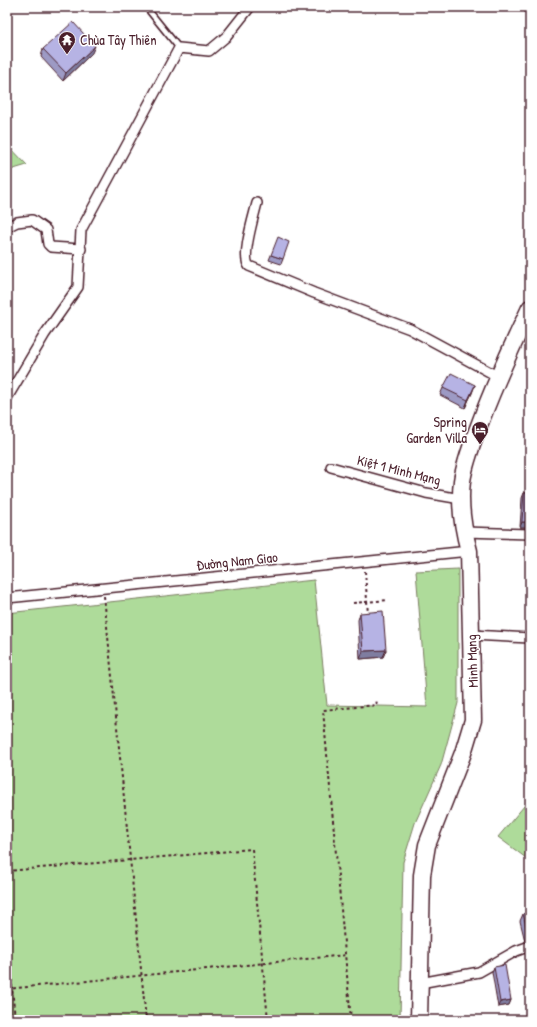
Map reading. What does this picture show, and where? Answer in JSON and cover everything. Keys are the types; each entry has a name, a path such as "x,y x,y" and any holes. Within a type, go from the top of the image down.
{"highway":[{"name":"Minh Mạng","path":"419,1020 422,875 427,845 463,753 473,720 469,551 464,532 461,499 462,481 468,455 497,376 530,308"}],"street":[{"path":"7,398 45,334 78,287 81,230 179,48 209,51 227,36 250,7"},
{"path":"257,203 246,254 246,262 249,266 307,291 410,329 497,376"},
{"path":"7,227 18,222 32,220 46,230 48,244 51,247 81,249"},
{"name":"Kiệt 1 Minh Mạng","path":"331,467 426,493 461,499"},
{"path":"464,532 530,534"},
{"name":"Đường Nam Giao","path":"7,598 469,551"},
{"path":"471,635 530,638"},
{"path":"420,983 479,972 516,951 530,946"}],"lane":[{"path":"146,7 179,48"}],"path":[{"path":"364,562 368,617"},
{"path":"104,589 140,975 146,1020"},
{"path":"353,603 388,600"},
{"path":"351,1020 323,710 377,705 376,699"},
{"path":"7,871 252,849 268,1020"},
{"path":"7,931 15,1020"},
{"path":"7,989 346,955"}],"green space":[{"path":"7,144 27,165 7,171"},
{"path":"458,569 458,703 441,765 415,823 403,862 400,1020 7,1020 7,613 314,580 327,705 427,707 416,571"},
{"path":"530,799 530,861 498,837"}],"building":[{"name":"Chùa Tây Thiên","path":"73,22 95,46 66,73 43,49"},
{"path":"278,237 289,242 283,259 271,255"},
{"path":"451,373 475,385 468,400 443,388"},
{"path":"524,493 530,493 530,522 522,522"},
{"path":"383,611 386,650 363,651 360,613"},
{"path":"530,912 530,933 528,934 523,914"},
{"path":"505,965 511,1000 500,1002 494,967"}],"place":[{"name":"Chùa Tây Thiên","path":"67,55"},
{"name":"Spring Garden Villa","path":"480,445"}]}
